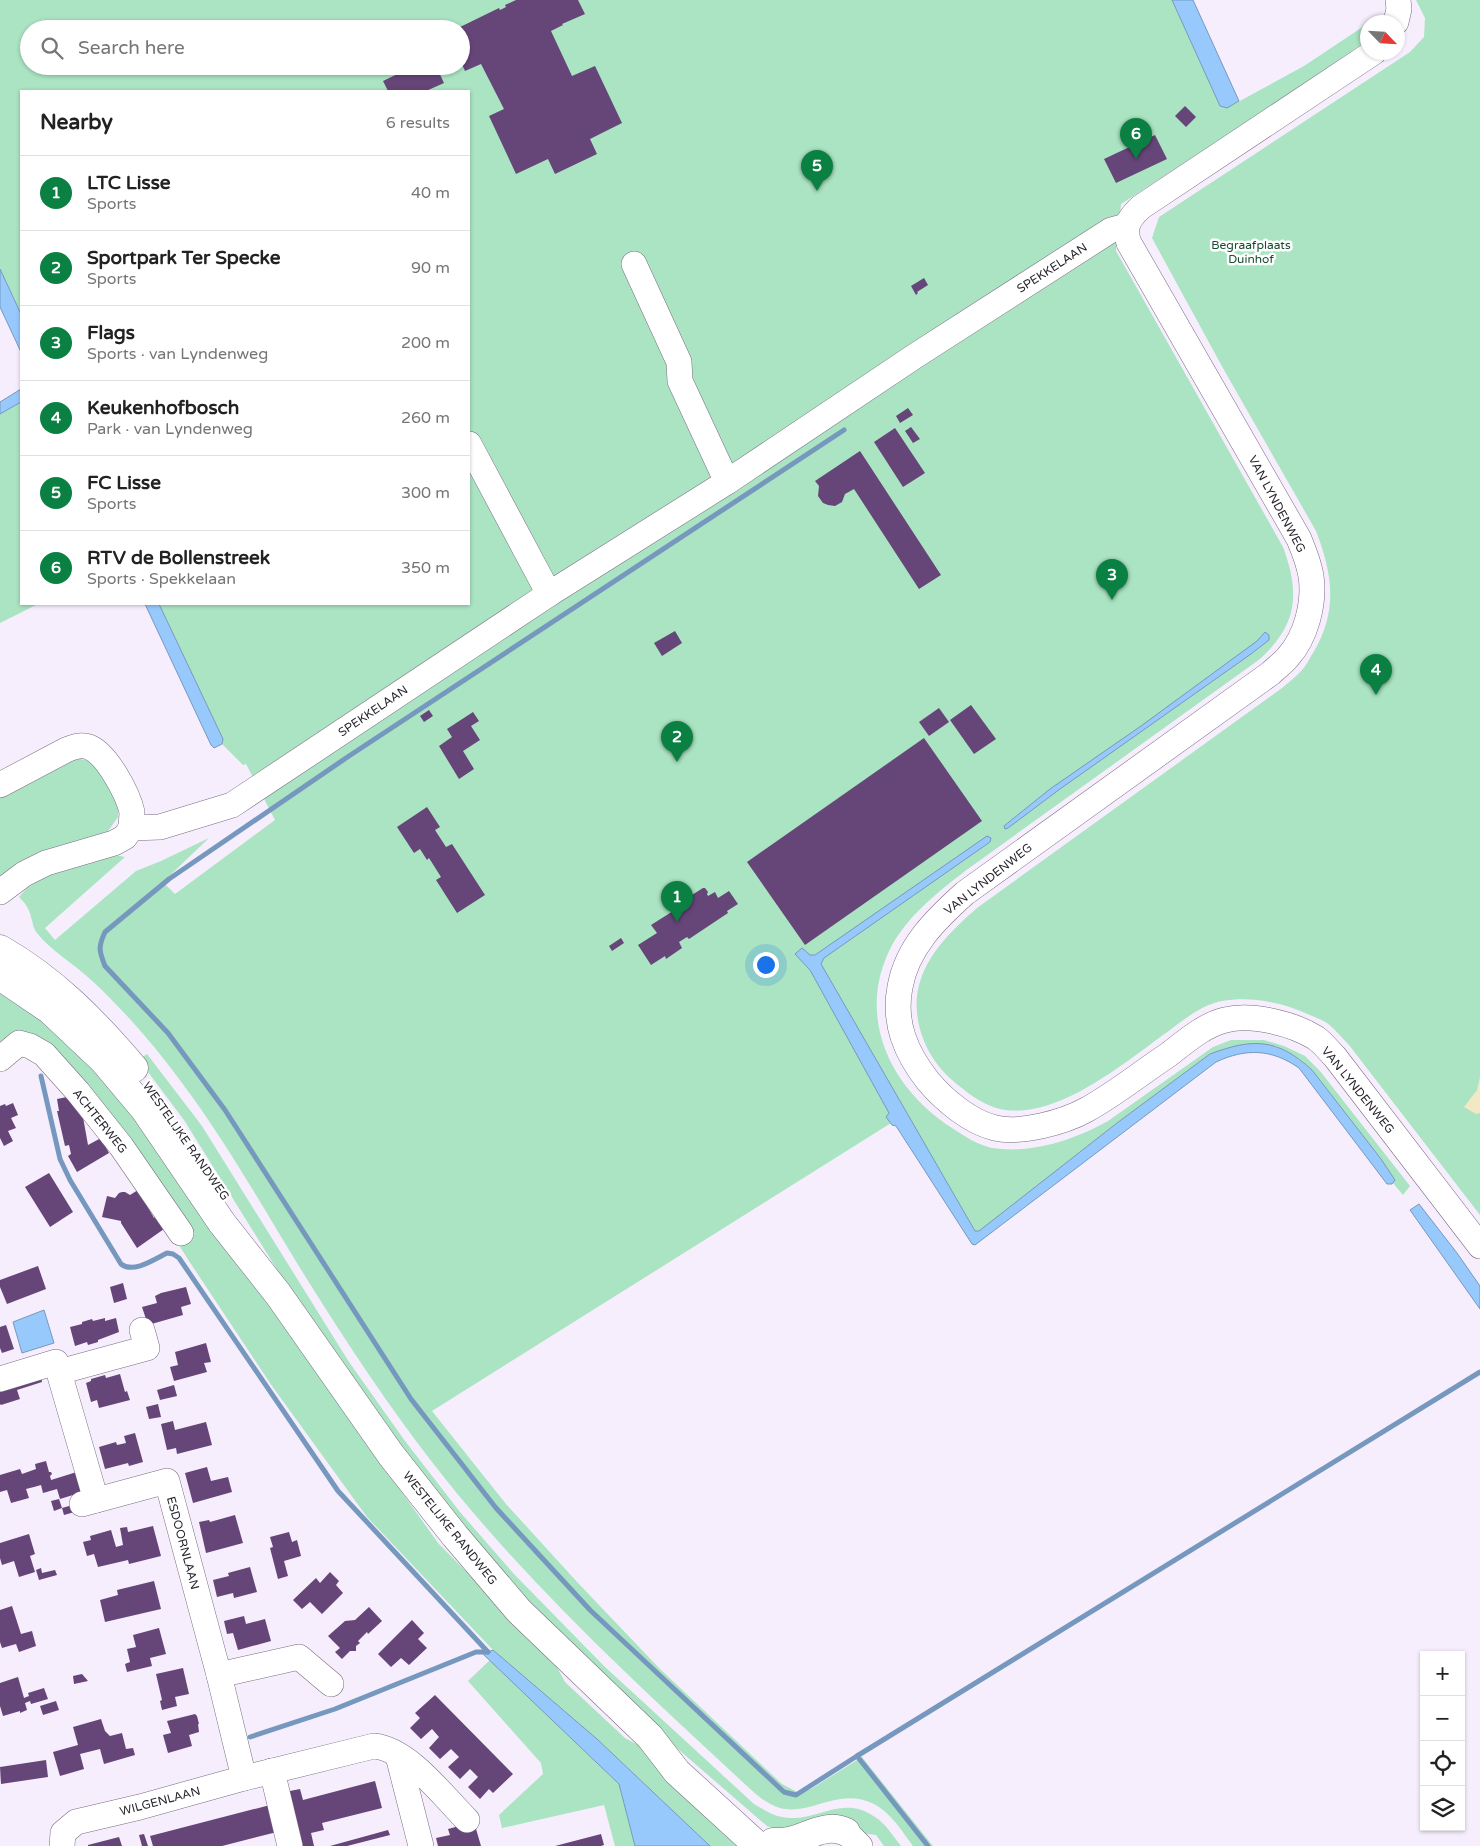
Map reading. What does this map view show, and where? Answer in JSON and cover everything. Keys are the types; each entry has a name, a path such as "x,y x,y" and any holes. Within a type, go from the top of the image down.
{"main road":[{"name":"WESTELIJKE RANDWEG","path":"0,949 40,975 66,996 103,1032 156,1095 234,1209 278,1294"},
{"name":"WESTELIJKE RANDWEG","path":"0,976 50,1010 103,1060 145,1110 222,1222 278,1294 391,1455 519,1611 650,1737 677,1772 770,1845"},
{"path":"770,1845 791,1841 830,1828 837,1828 853,1839"}],"street":[{"path":"1398,0 1400,9 1398,15"},
{"name":"SPEKKELAAN","path":"131,828 160,827 232,805 549,594 727,482 956,329 1111,230 1126,226 1141,207 1362,60"},
{"name":"VAN LYNDENWEG","path":"1126,226 1129,243 1299,539 1311,577 1312,595 1309,614 1302,635 1289,657 1271,673 965,893 943,913 925,932 909,959 900,986 897,1010 900,1032 920,1070 936,1091 954,1106 976,1120 996,1128 1023,1129 1049,1124 1084,1111 1204,1030 1226,1020 1248,1018 1268,1020 1291,1027 1317,1039 1335,1057 1480,1246"},
{"path":"634,264 679,362 680,381 727,482"},
{"path":"470,446 549,594"},
{"path":"0,785 66,750 77,746 88,747 99,753 108,763 127,797 132,813 131,828 125,837 114,843 46,863 24,874 0,894"},
{"name":"ACHTERWEG","path":"0,1059 19,1043 30,1046 44,1054 78,1092 121,1146 181,1234"},
{"path":"0,1379 56,1362 59,1372 147,1348 142,1330"},
{"name":"ESDOORNLAAN","path":"59,1372 76,1429 89,1502 167,1481 219,1675 244,1778"},
{"path":"219,1675 300,1657 331,1684"},
{"name":"WILGENLAAN","path":"62,1846 64,1833 76,1822 374,1746 392,1750 398,1756 411,1762 467,1820"},
{"path":"398,1756 422,1846"},
{"path":"272,1771 290,1846"}],"green space":[{"path":"0,0 1172,0 1220,106 1227,108 1304,66 1360,29 1360,45 1286,97 1121,204 1116,251 1283,547 1292,579 1293,593 1292,607 1282,633 1273,646 1260,659 965,871 933,897 905,926 890,949 880,975 877,1001 879,1026 885,1050 897,1072 912,1093 930,1112 952,1128 987,1147 1022,1149 1037,1147 1081,1134 1108,1121 1213,1047 1231,1040 1264,1040 1284,1046 1305,1056 1320,1071 1410,1186 1403,1195 1393,1183 1394,1180 1381,1159 1312,1070 1298,1058 1276,1046 1210,1054 1117,1123 979,1232 975,1231 827,977 818,984 837,1019 899,1118 432,1411 506,1504 578,1583 660,1669 782,1784 799,1793 811,1789 862,1757 933,1846 913,1846 886,1812 874,1804 861,1799 837,1799 792,1809 780,1808 767,1802 759,1797 665,1710 583,1631 505,1549 432,1462 369,1375 324,1307 200,1107 150,1042 115,1003 37,933 28,908 19,897 40,878 115,855 125,857 45,928 55,940 136,871 209,838 163,882 175,894 275,820 246,764 243,765 222,744 223,739 159,605 470,605 470,90 20,90 20,312 0,269"},
{"name":"Begraafplaats Duinhof","path":"1416,0 1480,0 1480,1215 1349,1045 1327,1023 1300,1011 1256,1000 1245,999 1215,1003 1188,1017 1090,1086 1045,1106 1022,1110 1000,1109 980,1101 943,1072 924,1042 920,1031 917,1008 920,982 931,958 947,936 967,917 1282,688 1304,668 1321,638 1329,608 1330,593 1326,563 1316,531 1224,370 1152,238 1159,217 1398,60 1405,60 1405,55 1424,37 1425,18"},
{"path":"20,403 20,605 36,605 0,623 0,414"},
{"path":"72,757 94,762 119,804 118,817 106,834 14,867 0,876 0,795"},
{"path":"0,990 108,1071 438,1543 553,1660 565,1682 625,1738 651,1752 752,1846 710,1846 597,1739 493,1650 367,1517 272,1386 153,1204 48,1058 0,1049"},
{"path":"147,1054 202,1126 349,1362 405,1441 460,1512 513,1573 604,1666 754,1804 774,1815 794,1818 806,1817 840,1808 863,1810 883,1823 901,1846 884,1846 876,1835 805,1826 775,1829 767,1826 664,1737 532,1611 337,1366 184,1120 148,1072 137,1061"},
{"path":"490,1660 619,1784 635,1846 615,1846 604,1805 502,1828 499,1815 543,1774 541,1763 468,1681"}],"sand":[{"path":"1480,1077 1480,1113 1476,1114 1464,1107 1477,1090"}],"water":[{"path":"1172,0 1193,0 1239,101 1227,108 1220,106"},
{"path":"0,269 20,312 20,350 0,307"},
{"path":"20,390 20,403 0,414 0,402"},
{"path":"145,605 159,605 223,739 222,744 214,748"},
{"path":"1265,632 1269,635 1269,640 1251,654 1005,829 1004,826 1050,789 1141,726 1257,641"},
{"path":"987,836 991,838 990,842 824,958 821,964 975,1231 979,1231 1117,1123 1210,1054 1239,1045 1264,1044 1276,1047 1299,1059 1312,1070 1381,1159 1395,1180 1392,1184 1387,1184 1299,1068 1279,1057 1269,1054 1238,1054 1216,1062 975,1245 972,1244 896,1126 892,1125 886,1117 889,1113 810,970 795,954 802,948 810,955 815,955"},
{"path":"1419,1204 1480,1286 1480,1309 1410,1210"},
{"path":"44,1310 54,1343 22,1353 13,1322"},
{"path":"493,1650 597,1739 710,1846 635,1846 619,1784 483,1654"}],"building":[{"path":"516,0 578,0 585,14 551,31 572,76 595,66 622,123 590,139 597,154 555,174 548,159 516,174 489,116 504,109 481,64 470,69 470,22 499,8 500,10 506,7 505,5"},
{"path":"395,75 440,75 444,83 428,90 388,90 383,81"},
{"path":"1185,106 1196,117 1186,127 1175,116"},
{"path":"1155,135 1167,159 1116,183 1104,159"},
{"path":"924,278 928,285 917,292 916,295 911,286"},
{"path":"908,408 913,415 900,423 896,416"},
{"path":"911,427 920,439 913,443 905,431"},
{"path":"895,428 925,473 903,487 874,442"},
{"path":"860,451 941,575 919,589 854,489 845,494 842,502 835,506 823,503 818,496 819,486 815,481"},
{"path":"675,631 682,643 662,656 654,643"},
{"path":"971,705 996,739 974,754 950,720"},
{"path":"939,708 949,722 929,736 919,722"},
{"path":"429,710 433,716 424,722 420,716"},
{"path":"473,712 479,721 471,726 480,740 463,751 474,769 459,779 439,746 452,737 447,729"},
{"path":"924,738 982,821 805,945 747,862"},
{"path":"427,807 440,827 435,830 446,847 452,844 485,895 457,913 436,880 441,877 429,858 427,860 420,849 414,853 397,827"},
{"path":"703,888 708,892 708,896 715,892 718,898 729,891 738,904 727,911 728,913 689,939 687,937 679,942 682,948 666,959 665,956 651,965 638,945 657,933 651,925 689,901 687,898"},
{"path":"621,938 624,943 612,951 609,946"},
{"path":"72,1096 81,1106 88,1145 101,1138 109,1153 77,1172 68,1156 71,1154 69,1145 65,1146 57,1111 59,1111 57,1099"},
{"path":"13,1103 18,1115 11,1118 16,1128 8,1131 13,1141 4,1146 0,1138 0,1106"},
{"path":"49,1173 73,1212 50,1227 25,1187"},
{"path":"138,1190 154,1218 164,1229 137,1248 121,1221 102,1217 107,1196 115,1198 119,1193 125,1192 130,1195"},
{"path":"38,1266 46,1289 7,1304 0,1287 0,1280"},
{"path":"123,1283 127,1299 114,1303 110,1287"},
{"path":"186,1287 191,1304 181,1307 183,1315 148,1325 142,1307 157,1303 155,1296 161,1293"},
{"path":"105,1318 105,1321 116,1318 119,1332 98,1340 98,1342 88,1345 87,1342 75,1346 70,1327 92,1319 93,1321"},
{"path":"6,1325 14,1349 2,1353 0,1348 0,1327"},
{"path":"206,1343 211,1362 204,1363 207,1372 174,1381 170,1367 178,1365 175,1352"},
{"path":"120,1374 125,1392 127,1391 130,1400 99,1408 97,1400 91,1402 86,1383 91,1381 91,1379 105,1375 106,1378"},
{"path":"41,1375 42,1382 17,1390 20,1399 0,1404 0,1389"},
{"path":"174,1385 177,1396 160,1400 157,1390"},
{"path":"158,1404 161,1417 149,1419 146,1407"},
{"path":"173,1421 175,1430 206,1422 212,1445 177,1454 176,1448 167,1450 161,1424"},
{"path":"135,1433 143,1462 129,1466 128,1463 105,1469 99,1447 116,1442 117,1445 126,1443 124,1436"},
{"path":"46,1461 49,1472 52,1474 50,1476 51,1480 80,1471 86,1491 60,1499 57,1489 43,1493 41,1485 26,1489 29,1498 11,1503 7,1490 0,1492 0,1475 20,1469 22,1474 36,1469 35,1464"},
{"path":"207,1467 211,1481 228,1477 232,1492 193,1503 185,1473"},
{"path":"59,1499 62,1508 54,1511 51,1501"},
{"path":"76,1504 78,1511 64,1515 62,1508"},
{"path":"235,1515 243,1543 206,1553 199,1522 209,1520 210,1522"},
{"path":"153,1526 161,1556 129,1564 128,1560 98,1567 94,1554 87,1556 83,1542 91,1540 90,1536 111,1530 116,1547 123,1545 120,1528 127,1527 128,1532"},
{"path":"289,1532 292,1542 297,1540 301,1556 284,1561 288,1576 278,1579 270,1548 273,1547 270,1537"},
{"path":"29,1534 35,1554 30,1556 35,1572 19,1577 14,1561 2,1565 0,1543"},
{"path":"250,1567 257,1592 234,1598 233,1593 217,1597 213,1580 229,1576 228,1573"},
{"path":"41,1568 42,1573 55,1570 57,1575 39,1580 36,1570"},
{"path":"330,1572 339,1581 336,1585 343,1593 322,1614 310,1602 302,1609 293,1600 316,1578 320,1583"},
{"path":"154,1581 161,1609 105,1622 100,1600 118,1595 117,1590"},
{"path":"12,1606 21,1634 32,1631 36,1646 19,1652 16,1644 2,1648 0,1642 0,1610"},
{"path":"369,1607 382,1621 358,1641 360,1643 356,1646 356,1651 350,1651 342,1659 335,1652 340,1648 328,1636 345,1621 355,1620"},
{"path":"244,1616 246,1624 265,1619 271,1641 238,1650 233,1633 227,1634 224,1621"},
{"path":"412,1620 424,1633 418,1639 427,1648 409,1665 401,1658 391,1667 378,1654"},
{"path":"159,1628 166,1654 150,1658 152,1666 127,1672 125,1664 130,1662 127,1649 136,1647 133,1635"},
{"path":"183,1668 189,1694 175,1697 177,1706 162,1710 160,1701 162,1700 156,1674"},
{"path":"82,1674 88,1681 74,1684 73,1676"},
{"path":"18,1677 24,1698 29,1696 28,1693 44,1688 48,1699 31,1704 30,1701 25,1703 27,1710 3,1716 0,1706 0,1683"},
{"path":"435,1695 513,1774 493,1793 489,1789 480,1799 468,1787 478,1777 470,1769 460,1779 448,1767 459,1757 451,1749 440,1759 429,1748 439,1737 432,1729 421,1739 410,1728 420,1718 415,1713"},
{"path":"56,1701 59,1710 43,1715 40,1706"},
{"path":"195,1714 199,1724 199,1732 189,1735 192,1746 168,1753 163,1735 171,1733 167,1721"},
{"path":"101,1719 105,1731 110,1736 122,1733 126,1749 133,1748 135,1755 104,1764 100,1749 80,1754 84,1769 60,1776 53,1752 78,1745 73,1727"},
{"path":"46,1760 48,1777 1,1784 0,1767"},
{"path":"375,1781 382,1808 322,1823 324,1830 311,1833 314,1846 298,1846 285,1792 300,1789 303,1800"},
{"path":"270,1805 277,1832 222,1846 153,1846 150,1836"},
{"path":"474,1822 481,1846 438,1846 436,1838 450,1835 448,1829"},
{"path":"388,1830 390,1835 347,1846 330,1846"},
{"path":"144,1834 148,1846 142,1846 139,1835"},
{"path":"601,1834 604,1845 601,1846 555,1846"},
{"path":"119,1837 122,1846 88,1846 88,1845"}],"waterway":[{"path":"844,430 349,756 169,879 105,932 100,949 105,966 168,1033 225,1110 411,1399 496,1508 590,1610 784,1792 796,1795 857,1756"},
{"path":"41,1076 60,1159 70,1180 121,1264 126,1267 138,1266 167,1253 179,1258 338,1491 488,1652"},
{"path":"928,1846 857,1756 1480,1372"},
{"path":"250,1737 335,1709 476,1652 488,1652"}],"place":[{"name":"RTV de Bollenstreek","path":"1136,159"},
{"name":"FC Lisse","path":"817,191"},
{"name":"Flags","path":"1112,600"},
{"name":"Keukenhofbosch","path":"1376,695"},
{"name":"Sportpark Ter Specke","path":"677,762"},
{"name":"LTC Lisse","path":"677,922"}]}
